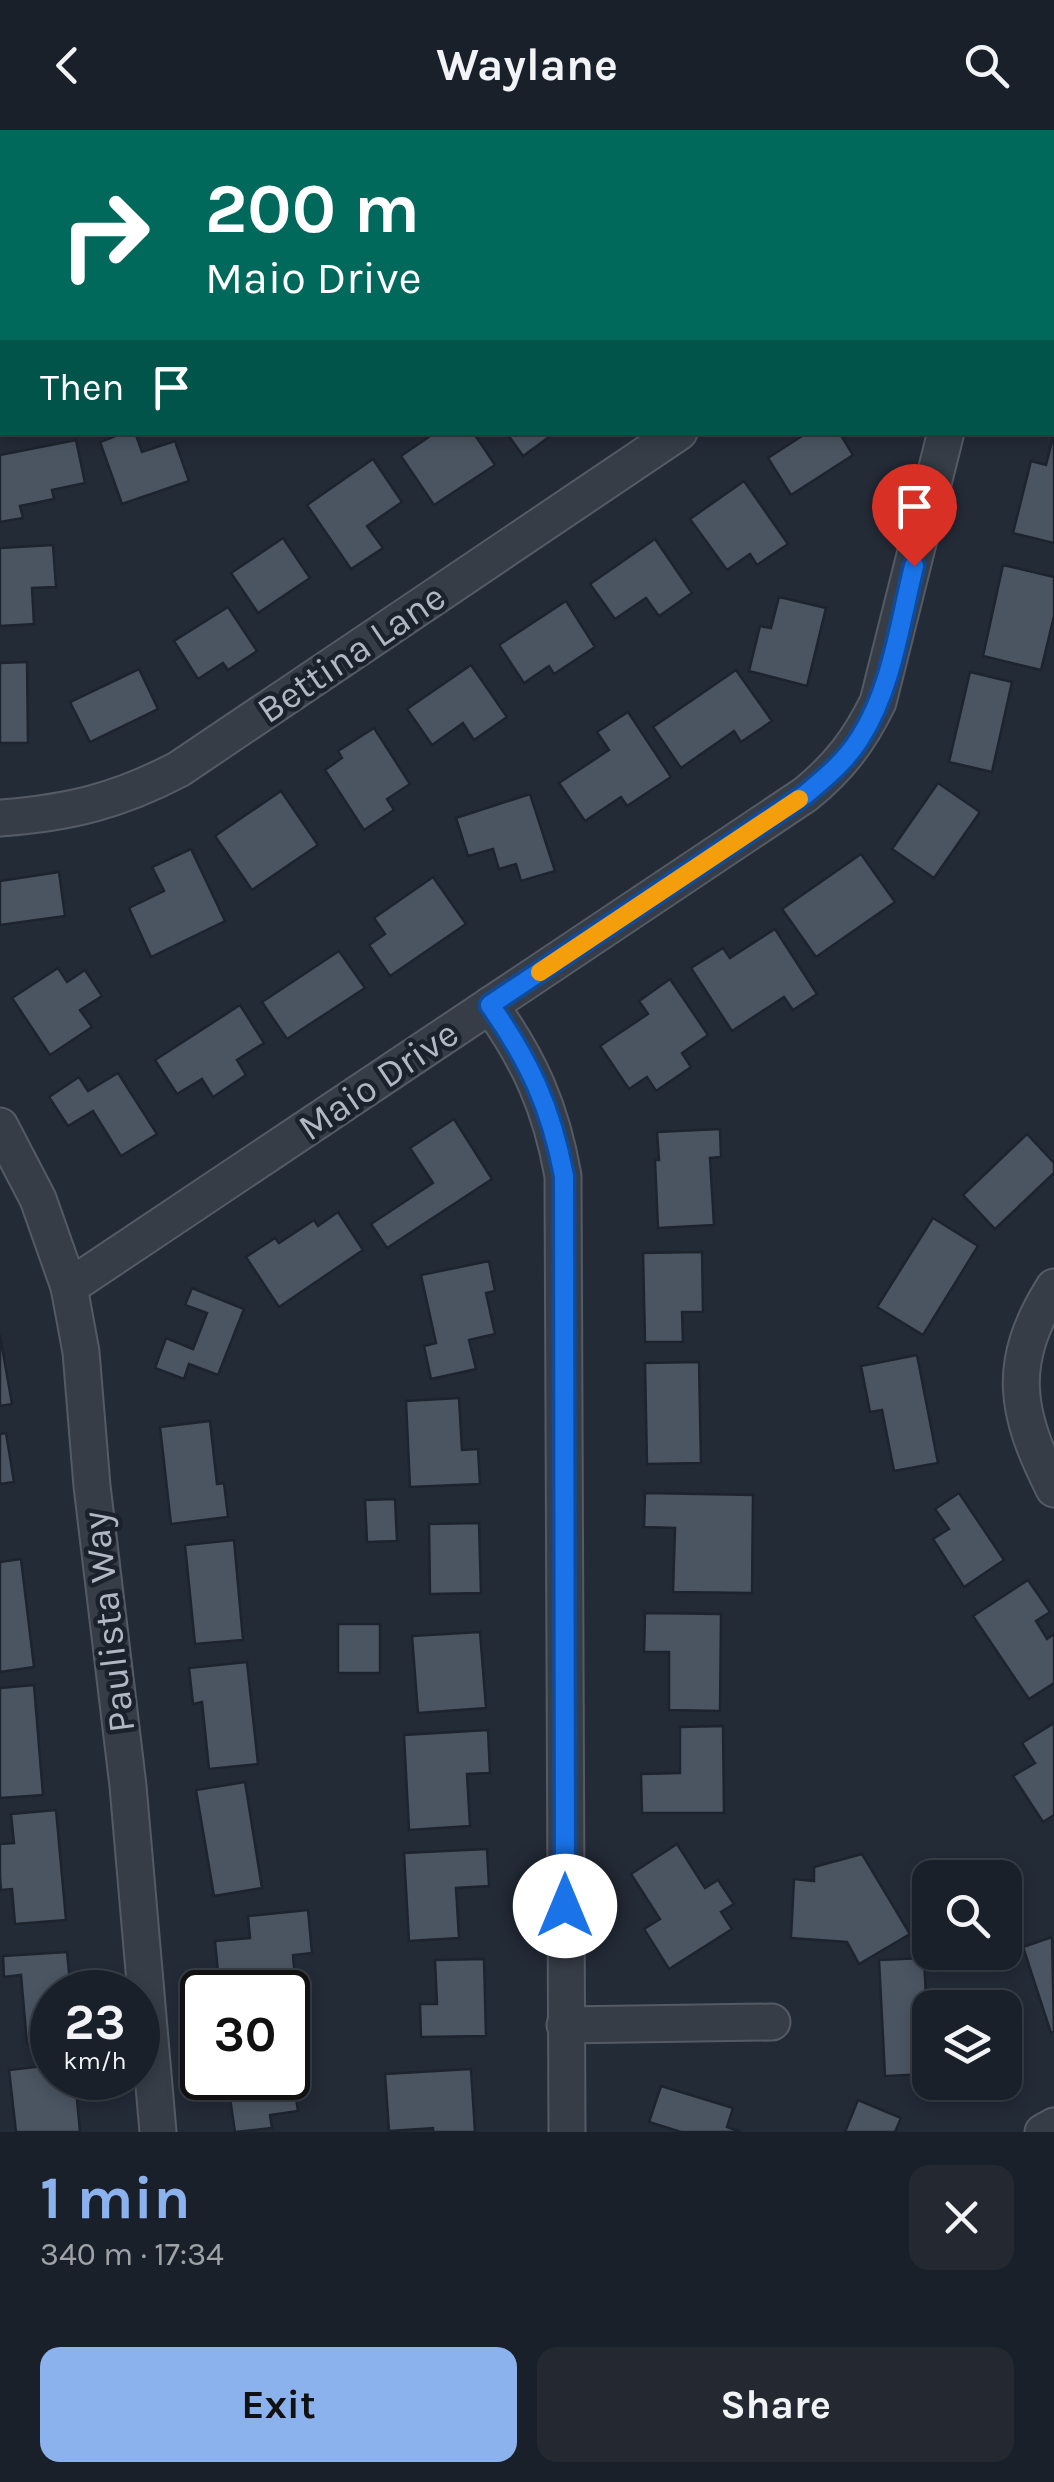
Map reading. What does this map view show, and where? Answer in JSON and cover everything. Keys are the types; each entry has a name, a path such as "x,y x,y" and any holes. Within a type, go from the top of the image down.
{"street":[{"name":"Bettina Lane","path":"0,818 54,814 98,805 179,770 675,435"},
{"name":"Maio Drive","path":"70,1287 806,794 837,769 861,738 878,702 945,435"},
{"path":"490,1005 519,1045 539,1086 555,1128 564,1176 566,2132"},
{"name":"Paulista Way","path":"0,1126 38,1199 70,1287 128,1786 158,2132"},
{"path":"1054,1288 1034,1320 1023,1353 1020,1393 1031,1442 1054,1488"},
{"path":"565,2025 772,2022"},
{"path":"1043,2132 1054,2126"}],"building":[{"path":"118,435 136,435 142,452 175,441 189,481 122,504 100,442"},
{"path":"432,435 475,435 495,465 434,505 401,456"},
{"path":"508,435 552,435 523,456"},
{"path":"803,435 841,435 853,455 791,495 768,458"},
{"path":"1054,435 1054,543 1013,533 1031,461 1046,465"},
{"path":"76,440 85,483 52,490 54,499 20,506 23,518 0,522 0,455"},
{"path":"373,459 402,502 367,526 383,548 351,569 307,505"},
{"path":"744,481 788,544 757,565 750,554 727,570 690,519"},
{"path":"283,538 310,578 258,613 231,573"},
{"path":"655,539 692,593 659,616 646,598 615,619 590,584"},
{"path":"53,545 56,587 32,588 34,624 0,626 0,548"},
{"path":"1003,565 1054,577 1054,616 1041,670 983,656"},
{"path":"779,597 826,608 807,686 749,671 760,626 771,628"},
{"path":"566,601 595,647 554,674 549,666 524,683 499,645"},
{"path":"228,607 257,651 228,670 223,663 198,679 174,641"},
{"path":"27,662 28,743 0,743 0,663"},
{"path":"471,665 507,717 474,740 463,723 432,745 407,709"},
{"path":"139,669 158,709 90,742 70,702"},
{"path":"736,670 772,721 741,742 734,731 681,768 653,727"},
{"path":"970,672 1012,682 992,772 949,762"},
{"path":"628,712 671,777 627,806 621,797 585,821 559,783 609,750 597,732"},
{"path":"374,728 410,784 387,799 394,810 364,830 325,770 342,758 338,751"},
{"path":"938,783 980,812 934,878 892,849"},
{"path":"281,791 318,845 252,890 215,836"},
{"path":"530,794 555,871 521,881 516,864 499,869 493,849 468,856 456,818"},
{"path":"191,849 225,921 151,957 129,908 164,891 152,867"},
{"path":"861,854 895,902 816,957 782,909"},
{"path":"59,872 65,916 0,925 0,881"},
{"path":"433,877 466,924 390,976 369,945 385,934 374,918"},
{"path":"775,929 817,994 793,1010 784,997 732,1031 691,968 723,948 730,958"},
{"path":"339,951 365,988 287,1039 262,1002"},
{"path":"58,968 67,982 85,970 102,996 80,1010 92,1027 50,1055 12,998"},
{"path":"670,979 708,1035 682,1053 691,1067 656,1091 647,1077 629,1089 600,1046 648,1014 639,1001"},
{"path":"240,1005 264,1043 237,1060 246,1075 213,1097 202,1079 177,1094 155,1060"},
{"path":"118,1073 157,1134 121,1156 93,1111 68,1126 49,1097 79,1077 88,1091"},
{"path":"454,1119 492,1179 387,1248 371,1224 433,1183 410,1148"},
{"path":"720,1129 721,1157 710,1158 714,1225 658,1228 657,1132"},
{"path":"1027,1134 1054,1163 1054,1173 995,1229 963,1195"},
{"path":"338,1212 363,1250 279,1307 246,1257 275,1238 279,1243 314,1220 318,1226"},
{"path":"933,1218 978,1246 923,1335 877,1307"},
{"path":"702,1252 703,1312 682,1312 683,1342 645,1342 643,1253"},
{"path":"489,1261 495,1291 486,1293 495,1334 469,1340 476,1369 431,1379 424,1346 436,1343 421,1275"},
{"path":"192,1288 244,1309 218,1375 189,1364 184,1379 155,1368 166,1338 193,1349 207,1313 185,1305"},
{"path":"0,1335 12,1404 0,1406"},
{"path":"917,1355 938,1463 894,1471 882,1410 870,1412 861,1366"},
{"path":"699,1362 701,1463 647,1464 645,1363"},
{"path":"459,1398 462,1450 478,1449 480,1484 410,1487 406,1401"},
{"path":"210,1421 217,1484 224,1483 228,1517 171,1524 160,1427"},
{"path":"6,1433 14,1482 0,1484 0,1434"},
{"path":"645,1493 753,1495 752,1593 673,1592 675,1528 644,1527"},
{"path":"959,1493 1004,1560 964,1587 933,1539 949,1529 935,1509"},
{"path":"395,1499 397,1541 367,1542 365,1500"},
{"path":"479,1523 481,1593 430,1594 429,1524"},
{"path":"234,1540 243,1640 195,1644 185,1545"},
{"path":"21,1559 34,1667 0,1672 0,1562"},
{"path":"1028,1580 1050,1612 1036,1621 1047,1639 1054,1634 1054,1683 1029,1699 973,1616"},
{"path":"645,1613 721,1614 720,1711 669,1710 669,1652 644,1652"},
{"path":"338,1624 380,1624 380,1673 338,1673"},
{"path":"480,1632 486,1708 418,1713 412,1636"},
{"path":"247,1662 258,1764 209,1769 202,1702 193,1704 189,1668"},
{"path":"34,1685 43,1795 0,1798 0,1688"},
{"path":"1054,1723 1054,1815 1043,1822 1013,1776 1035,1763 1022,1743"},
{"path":"723,1726 724,1813 642,1813 641,1774 680,1773 680,1727"},
{"path":"488,1730 490,1773 467,1774 470,1826 409,1830 404,1735"},
{"path":"245,1782 262,1888 214,1896 196,1790"},
{"path":"56,1810 66,1920 15,1924 12,1889 1,1890 0,1844 14,1843 11,1814"},
{"path":"677,1844 705,1888 718,1880 734,1904 721,1912 732,1929 669,1969 644,1929 660,1919 631,1874"},
{"path":"487,1849 489,1886 456,1888 459,1938 409,1941 404,1853"},
{"path":"862,1854 910,1934 859,1964 847,1942 791,1938 794,1879 814,1881 814,1867"},
{"path":"308,1910 312,1953 293,1955 294,1970 218,1970 215,1941 250,1938 248,1916"},
{"path":"1052,1937 1054,2032 1051,2033 1023,1947"},
{"path":"67,1952 69,1970 30,1970 30,2044 27,2044 21,1975 4,1977 3,1956"},
{"path":"484,1959 486,2036 421,2037 420,2004 437,2004 435,1960"},
{"path":"912,1959 912,1970 925,1970 926,1990 912,1990 912,2075 885,2076 879,1960"},
{"path":"30,2068 30,2100 77,2100 80,2132 16,2132 9,2070"},
{"path":"471,2069 475,2132 433,2132 433,2128 389,2131 385,2074"},
{"path":"661,2086 733,2108 727,2127 741,2132 681,2132 649,2122"},
{"path":"230,2100 296,2100 298,2111 270,2115 272,2128 235,2132"},
{"path":"858,2100 901,2118 895,2132 845,2132"}],"slow traffic":[{"path":"540,972 799,799"}],"route":[{"path":"565,1906 564,1176 555,1128 539,1086 519,1045 490,1005 806,794 837,769 861,738 878,702 914,566"}]}
